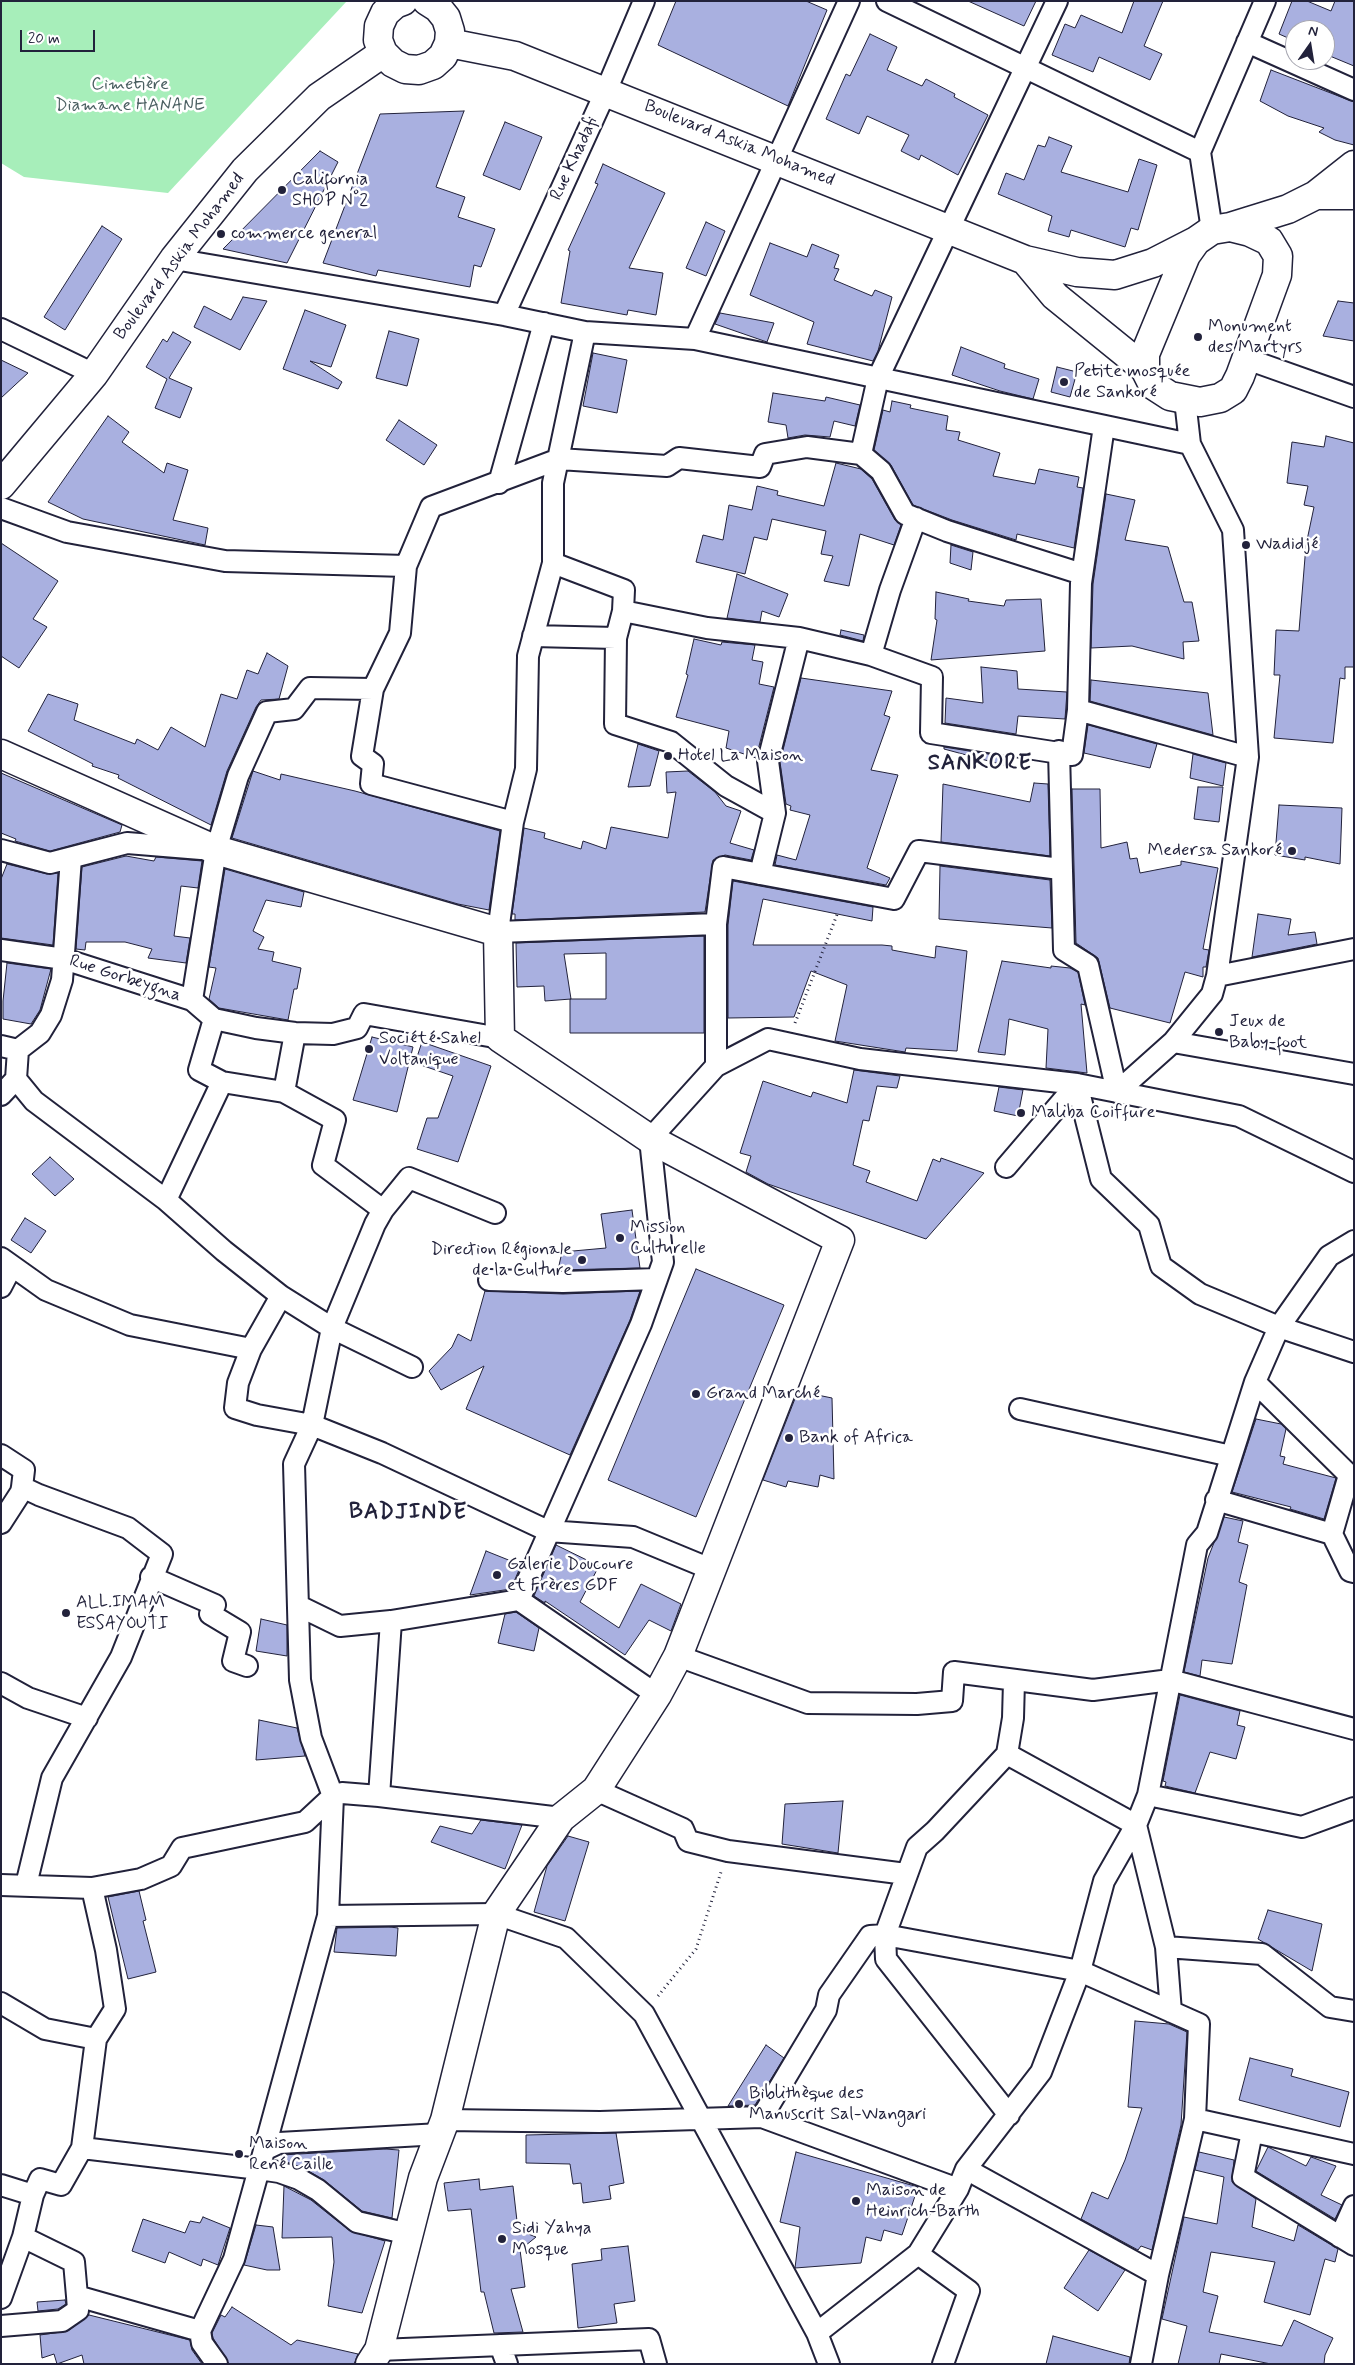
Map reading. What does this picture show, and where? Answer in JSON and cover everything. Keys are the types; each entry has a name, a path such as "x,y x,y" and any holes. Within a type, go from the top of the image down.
{"street":[{"path":"398,2 385,13 379,26 378,40 383,53 399,66 419,70 433,65 443,56 449,43 450,31 446,18 438,8 427,1"},
{"name":"Rue Khadafi","path":"504,315 606,91 644,1"},
{"path":"695,340 849,1"},
{"path":"887,1 1200,152"},
{"path":"861,454 878,378 1057,1"},
{"path":"1213,233 1200,152 1265,1"},
{"path":"1247,42 1354,90"},
{"name":"Boulevard Askia Mohamed","path":"449,43 515,56 1025,260 1077,272 1115,275 1153,263 1213,233 1288,209 1316,195"},
{"name":"Boulevard Askia Mohamed","path":"1,485 94,374 174,259 245,170 319,97 383,53"},
{"path":"1316,195 1354,166"},
{"path":"1316,195 1354,194"},
{"path":"1250,232 1268,241 1278,256 1277,275 1246,359 1233,390 1220,398 1193,401 1170,396 1152,385 1145,369 1145,354 1186,255 1213,233 1250,232"},
{"path":"174,259 504,315 586,332 695,340 1190,444"},
{"path":"1025,260 1055,296 1145,369"},
{"path":"499,483 544,323"},
{"path":"1,329 94,374"},
{"path":"500,1038 498,932 513,822 526,769 528,656 553,563 553,483 586,332"},
{"path":"1246,359 1354,397"},
{"path":"1117,1092 1173,1042 1212,994 1217,976 1248,758 1233,530 1190,444 1193,401"},
{"path":"623,610 707,628 799,638 871,655 932,676 931,732 1072,755 1078,710 1082,574 1104,426"},
{"path":"513,822 372,784 373,764 362,756 372,690 400,633 406,566 431,507 559,459 667,466 679,458 760,467 765,454 807,446 861,454 881,471 905,514 947,531 1082,574"},
{"path":"1,508 67,532 225,561 406,566"},
{"path":"871,655 890,590 916,518"},
{"path":"553,563 624,590 623,610 616,638 615,724 671,742 726,786 775,813"},
{"path":"533,636 616,638"},
{"path":"760,874 775,813 768,761 799,638"},
{"path":"192,1000 216,850 238,776 267,712 294,709 310,688 372,690"},
{"path":"1078,710 1248,758"},
{"path":"1059,752 1060,869 1064,950 1088,965 1117,1092"},
{"path":"1,754 216,850 498,932 716,924"},
{"path":"1,850 50,863 127,843 216,850"},
{"path":"716,1066 716,924 723,867 894,899 920,851 1060,869"},
{"path":"71,858 62,980 51,1015 40,1033 10,1048 16,1079 34,1101 166,1200 224,1252 280,1296 332,1328 412,1367"},
{"path":"1217,976 1354,949"},
{"name":"Rue Gorbeygna","path":"1,950 64,959 192,1000 214,1019"},
{"path":"383,1210 323,1165 336,1120 284,1092 222,1082 199,1070 214,1019 295,1033 332,1034 357,1028 364,1014 500,1038 650,1139 840,1240 678,1656 657,1695 596,1790 561,1818 496,1914 442,2127 423,2178 374,2357 500,2345 649,2339 656,2364"},
{"path":"284,1092 295,1033"},
{"path":"518,1600 641,1324 663,1262 650,1139 716,1066 768,1039 860,1059 1077,1084 1239,1116 1354,1172"},
{"path":"1173,1042 1354,1074"},
{"path":"1,1094 16,1079"},
{"path":"166,1200 222,1082"},
{"path":"1006,1166 1077,1084"},
{"path":"1077,1084 1101,1179 1149,1225 1161,1266 1200,1294 1279,1327 1354,1352"},
{"path":"218,2364 202,2343 200,2330 234,2258 328,1916 333,1796 311,1738 300,1680 294,1464 312,1425 332,1328 375,1224 383,1210 409,1178 495,1213"},
{"path":"817,2333 918,2254 958,2189 966,2169 1042,2072 1080,1971 1104,1881 1136,1825 1148,1795 1197,1545 1207,1533 1255,1382 1279,1327 1328,1256 1354,1241"},
{"path":"1,1288 5,1266 46,1290 130,1325 251,1350"},
{"path":"489,1280 563,1282 657,1279"},
{"path":"280,1296 251,1350 238,1383 235,1408 257,1415 312,1425 382,1453 548,1531 632,1538 713,1570"},
{"path":"1255,1382 1352,1475 1332,1534 1350,1571 1354,1572"},
{"path":"1020,1409 1230,1456"},
{"path":"1,1523 21,1492 24,1470 2,1451"},
{"path":"22,1487 38,1495 128,1528 162,1554 151,1577 121,1657 88,1718 52,1778 26,1885"},
{"path":"1216,1500 1332,1534"},
{"path":"151,1577 215,1605 210,1614 240,1632 232,1661 247,1666"},
{"path":"299,1606 340,1626 391,1621 518,1600 657,1695"},
{"path":"379,1796 391,1621"},
{"path":"678,1656 808,1703 917,1704 952,1701 954,1672 1094,1690 1170,1680 1354,1730"},
{"path":"1009,2115 886,1959 885,1935 906,1874 918,1847 1007,1754 1013,1718 1014,1681"},
{"path":"1,1682 28,1698 88,1718"},
{"path":"1007,1754 1136,1825 1166,1947 1171,2012"},
{"path":"596,1790 683,1829 688,1841 728,1851 906,1874"},
{"path":"1,1885 92,1888 142,1879 170,1866 182,1848 305,1822 333,1796 342,1793 561,1818"},
{"path":"1148,1795 1302,1827 1354,1808"},
{"path":"1,2298 23,2237 33,2196 40,2179 61,2185 82,2148 96,2039 115,2009 106,1950 92,1888"},
{"path":"328,1916 496,1914 566,1938 644,2014 817,2333 829,2364"},
{"path":"762,2117 826,2010 829,1995 870,1936 885,1935 1080,1971 1198,2024 1195,2119 1158,2276 1142,2364"},
{"path":"1166,1947 1262,1954 1330,2007 1354,2011"},
{"path":"1,2003 45,2029 96,2039"},
{"path":"262,2159 279,2143 442,2127 762,2117 958,2189"},
{"path":"1195,2119 1354,2154"},
{"path":"1252,2132 1243,2176 1347,2241 1354,2206"},
{"path":"82,2148 262,2159 278,2172 298,2179 318,2190 357,2222 409,2234"},
{"path":"966,2169 1158,2276"},
{"path":"1,2186 33,2196"},
{"path":"1,2326 62,2321 78,2310 74,2262 23,2237"},
{"path":"918,2254 970,2291 943,2364"},
{"path":"77,2296 200,2330"},
{"path":"500,2345 507,2364"}],"path":[{"path":"788,1042 847,890"},
{"path":"644,2014 696,1949 728,1851"}],"green space":[{"name":"Cimetière Diamane HANANE","path":"1,1 347,1 168,193 24,177 1,163"}],"building":[{"path":"676,1 806,1 827,10 788,106 658,45"},
{"path":"968,1 1036,1 1024,26"},
{"path":"1134,1 1163,1 1144,46 1162,54 1150,80 1099,57 1093,72 1052,55 1065,24 1075,28 1081,15 1122,33"},
{"path":"1292,1 1307,1 1331,11 1335,1 1354,1 1354,66 1335,58 1335,20 1285,20 1285,37 1279,34"},
{"path":"870,34 897,47 887,70 922,86 926,79 955,94 954,97 988,115 958,175 921,155 919,160 901,151 909,135 867,116 859,134 826,119 846,74 850,76"},
{"path":"1271,70 1354,102 1354,145 1335,140 1319,132 1324,128 1288,116 1260,101"},
{"path":"464,111 436,187 465,197 458,217 495,229 481,267 474,265 470,287 378,270 376,276 323,263 380,114"},
{"path":"505,122 542,137 520,190 483,175"},
{"path":"1049,137 1072,146 1061,172 1128,192 1139,159 1157,165 1138,230 1131,228 1125,247 1071,230 1069,237 1048,231 1052,216 998,194 1006,173 1024,180 1038,145 1045,147"},
{"path":"320,151 338,162 287,263 223,249"},
{"path":"603,164 665,193 629,268 663,273 656,315 628,310 627,315 561,303 570,251 568,250 598,184 595,183"},
{"path":"706,222 725,231 706,276 686,268"},
{"path":"102,226 122,239 65,330 44,317"},
{"path":"770,243 807,257 812,244 839,255 834,268 839,269 834,280 872,296 875,290 892,297 878,351 873,361 807,344 814,322 750,295"},
{"path":"243,297 267,301 240,350 194,327 204,306 231,320"},
{"path":"1338,301 1354,303 1354,341 1323,336"},
{"path":"305,310 346,325 331,367 310,361 342,382 338,389 283,369"},
{"path":"720,313 774,323 767,342 715,324"},
{"path":"389,331 419,339 407,386 376,378"},
{"path":"173,332 191,342 169,378 192,388 180,418 155,408 167,379 146,367 163,339 167,342"},
{"path":"961,347 1005,364 1004,368 1039,379 1033,399 1000,391 952,375"},
{"path":"593,353 627,360 617,413 583,406"},
{"path":"1,360 28,373 1,398"},
{"name":"Petite mosquée de Sankoré","path":"1057,367 1077,372 1070,397 1051,392"},
{"path":"773,393 825,401 826,397 860,405 855,426 834,421 830,437 805,435 788,438 786,425 768,422"},
{"path":"892,401 911,405 910,408 948,416 946,430 960,432 958,440 1000,453 993,476 1035,484 1039,469 1079,477 1077,487 1083,488 1074,548 1017,534 1016,540 952,520 913,505 891,465 874,450 883,410 890,412"},
{"path":"108,416 129,432 122,442 164,473 167,463 188,470 173,520 208,528 205,545 83,519 48,502"},
{"path":"399,420 437,445 424,465 386,440"},
{"path":"1326,436 1354,443 1354,667 1345,667 1345,679 1340,678 1333,743 1274,738 1280,675 1274,675 1276,630 1299,631 1306,545 1314,507 1304,505 1308,486 1287,483 1292,442 1324,447"},
{"path":"836,463 861,469 872,479 895,520 901,525 894,545 860,534 849,586 824,581 833,556 821,554 826,531 772,519 767,540 754,537 745,574 696,562 703,535 723,540 729,505 752,510 757,486 778,491 777,495 824,506"},
{"path":"1106,494 1135,500 1125,540 1168,547 1184,602 1192,602 1199,641 1183,642 1184,659 1132,646 1091,648 1093,584"},
{"path":"1,543 58,581 33,619 47,627 19,668 1,656"},
{"path":"951,545 973,552 971,570 950,563"},
{"path":"737,574 788,594 779,617 762,611 760,622 727,618"},
{"path":"936,592 969,599 968,601 1004,606 1006,600 1041,599 1045,651 931,660 937,620 935,619"},
{"path":"841,630 864,635 863,641 840,635"},
{"path":"694,639 721,645 722,642 755,645 752,660 763,662 759,684 774,687 756,758 726,748 729,731 676,717 688,675 686,674"},
{"path":"267,653 288,666 279,699 261,700 256,707 227,771 211,825 118,778 119,775 92,766 93,764 28,731 48,694 78,704 74,720 135,744 137,739 158,750 171,727 205,747 221,694 237,699 247,670 258,674"},
{"path":"981,667 1017,671 1018,689 1067,692 1065,719 1018,716 1016,734 945,723 946,698 983,703"},
{"path":"801,678 892,691 884,715 890,717 871,770 898,775 867,868 890,878 886,885 775,865 777,855 796,860 810,815 790,810 791,806 786,804 780,762"},
{"path":"1091,680 1208,693 1213,735 1090,701"},
{"path":"1088,725 1157,744 1150,768 1084,753"},
{"path":"638,744 659,751 650,786 628,787"},
{"path":"944,747 1013,758 1011,767 944,749"},
{"path":"1193,754 1226,763 1223,786 1190,778"},
{"path":"253,771 280,780 281,774 355,791 500,831 489,910 458,904 232,838"},
{"path":"688,771 715,792 726,806 741,811 730,843 754,850 751,860 725,855 713,860 705,912 515,920 515,914 512,914 524,828 545,833 544,838 581,849 583,841 606,849 611,827 668,838 676,792 667,793 666,772"},
{"path":"1,773 122,825 120,832 50,851 15,841 16,839 1,833"},
{"path":"1034,783 1048,784 1050,856 941,842 943,784 1030,802"},
{"path":"1198,787 1223,787 1219,822 1194,819"},
{"path":"1072,789 1100,789 1101,848 1127,842 1130,859 1137,858 1140,873 1181,865 1181,861 1218,868 1203,949 1209,950 1206,967 1203,967 1203,977 1185,972 1170,1023 1110,1008 1098,958 1076,943"},
{"path":"1279,805 1342,808 1340,864 1305,857 1305,860 1275,855"},
{"path":"126,856 154,861 156,857 202,861 198,888 181,886 174,936 190,938 186,963 148,958 152,949 125,942 86,942 85,950 76,949 82,867"},
{"path":"7,864 47,874 58,873 53,945 1,938 1,879"},
{"path":"940,866 1050,880 1052,928 939,919"},
{"path":"225,869 304,892 301,907 266,900 253,931 264,937 258,949 274,952 272,961 301,968 297,989 294,989 288,1020 219,1008 209,999 216,968 209,967"},
{"path":"733,881 873,907 872,921 763,899 753,945 882,945 892,946 892,950 935,958 936,946 967,951 957,1051 906,1048 905,1052 835,1041 847,985 811,971 794,1017 728,1018 728,925"},
{"path":"1258,914 1291,919 1288,935 1315,932 1317,944 1252,957"},
{"path":"704,936 704,1033 570,1033 570,999 545,1001 544,986 517,987 516,943","holes":["606,953 606,999 571,999 564,954"]},
{"path":"1002,961 1051,968 1051,966 1070,968 1078,972 1085,1005 1081,1004 1087,1073 1046,1068 1048,1029 1009,1019 1005,1055 978,1052"},
{"path":"7,963 51,969 40,1010 31,1024 3,1019"},
{"path":"372,1037 413,1047 397,1112 353,1100"},
{"path":"422,1042 491,1066 458,1162 417,1149 427,1118 438,1118 453,1076 415,1063"},
{"path":"854,1070 900,1076 897,1088 877,1086 869,1121 863,1120 853,1165 870,1171 866,1182 917,1201 933,1159 940,1162 941,1158 984,1173 926,1239 768,1184 746,1172 751,1156 740,1153 763,1081 811,1097 813,1092 847,1103"},
{"path":"999,1087 1023,1090 1018,1116 994,1111"},
{"path":"50,1157 74,1179 55,1196 32,1174"},
{"name":"Mission Culturelle","path":"632,1210 640,1268 558,1270 562,1252 606,1248 601,1214"},
{"path":"25,1218 46,1231 31,1253 11,1240"},
{"path":"696,1269 784,1305 696,1517 608,1480"},
{"path":"485,1291 563,1294 640,1291 630,1320 570,1455 466,1409 484,1366 441,1390 429,1371 452,1347 458,1334 471,1341"},
{"path":"798,1391 832,1398 834,1479 820,1475 818,1487 788,1481 786,1487 763,1480"},
{"path":"1256,1419 1281,1424 1286,1429 1280,1456 1285,1457 1283,1464 1336,1478 1324,1519 1290,1509 1291,1507 1232,1492"},
{"path":"1224,1517 1243,1521 1238,1542 1248,1545 1239,1582 1247,1585 1232,1664 1202,1660 1200,1676 1184,1672 1208,1558"},
{"path":"556,1545 599,1566 580,1602 619,1628 641,1584 681,1604 671,1631 649,1620 625,1655 545,1601 545,1603 534,1596"},
{"path":"486,1551 521,1565 511,1589 470,1595"},
{"path":"516,1612 539,1628 534,1651 498,1643 505,1614"},
{"path":"261,1619 287,1625 287,1656 256,1651"},
{"path":"1180,1695 1240,1711 1237,1725 1245,1727 1236,1759 1210,1752 1195,1793 1165,1786 1166,1782 1163,1781"},
{"path":"259,1720 297,1728 305,1756 256,1760"},
{"path":"843,1801 838,1853 782,1844 785,1804"},
{"path":"481,1820 522,1825 505,1869 431,1842 440,1826 472,1834"},
{"path":"568,1836 589,1842 565,1921 534,1912 547,1866"},
{"path":"139,1891 146,1920 143,1921 156,1972 128,1979 108,1897"},
{"path":"1268,1910 1322,1924 1312,1971 1258,1939"},
{"path":"337,1928 398,1928 396,1956 334,1952"},
{"path":"1135,2021 1169,2024 1187,2032 1181,2125 1152,2250 1141,2246 1138,2250 1081,2219 1092,2192 1108,2199 1125,2160 1142,2108 1128,2107"},
{"path":"766,2045 784,2058 755,2105 728,2106"},
{"path":"1250,2058 1293,2069 1291,2076 1349,2092 1340,2127 1239,2100"},
{"path":"616,2133 624,2183 609,2186 611,2199 583,2203 581,2183 573,2184 570,2164 526,2163 526,2135"},
{"path":"1268,2147 1306,2166 1311,2157 1336,2166 1321,2195 1342,2205 1335,2219 1256,2171"},
{"path":"385,2149 399,2150 392,2218 362,2211 324,2180 303,2168 281,2160 282,2155"},
{"path":"796,2152 918,2187 902,2235 884,2230 881,2241 866,2237 861,2263 795,2268 800,2227 780,2222"},
{"path":"1199,2152 1234,2160 1232,2182 1256,2199 1252,2227 1294,2241 1298,2225 1338,2249 1335,2262 1325,2259 1310,2315 1264,2302 1275,2262 1211,2252 1203,2292 1218,2296 1209,2332 1282,2346 1294,2320 1333,2338 1325,2355 1324,2364 1271,2364 1221,2354 1219,2364 1178,2364 1187,2326 1162,2319 1184,2217 1217,2224 1224,2177 1195,2170"},
{"name":"Sidi Yahya Mosque","path":"479,2179 480,2190 513,2186 518,2230 536,2237 520,2250 525,2287 511,2289 523,2332 494,2333 484,2292 481,2292 471,2209 448,2211 444,2183"},
{"path":"284,2186 311,2200 350,2231 385,2241 362,2313 328,2306 334,2262 332,2237 282,2238"},
{"path":"203,2217 230,2228 218,2265 203,2259 201,2266 169,2252 165,2263 132,2251 143,2219 185,2233 190,2221 200,2223"},
{"path":"256,2225 273,2227 280,2270 267,2270 244,2265"},
{"path":"628,2246 635,2301 614,2304 617,2323 578,2328 572,2264 602,2260 601,2249"},
{"path":"1089,2250 1125,2270 1098,2311 1064,2288"},
{"path":"65,2300 66,2304 58,2309 38,2311 37,2302"},
{"path":"232,2307 291,2345 297,2340 358,2354 354,2364 229,2364 213,2338 212,2333 221,2315 225,2317"},
{"path":"89,2315 190,2340 192,2350 202,2364 84,2364 82,2355 57,2364 54,2354 42,2358 40,2335 68,2331"},
{"path":"1053,2336 1130,2357 1129,2364 1046,2364"}],"place":[{"name":"California SHOP N°2","path":"282,190"},
{"name":"commerce general","path":"221,234"},
{"name":"Monument des Martyrs","path":"1198,337"},
{"name":"Petite mosquée de Sankoré","path":"1064,382"},
{"name":"Wadidjé","path":"1246,545"},
{"name":"Hotel La Maison","path":"668,756"},
{"name":"Medersa Sankoré","path":"1292,851"},
{"name":"Jeux de Baby-foot","path":"1219,1032"},
{"name":"Société Sahel Voltanique","path":"369,1049"},
{"name":"Maliba Coiffure","path":"1021,1113"},
{"name":"Mission Culturelle","path":"620,1238"},
{"name":"Direction Régionale de la Culture","path":"582,1260"},
{"name":"Grand Marché","path":"696,1394"},
{"name":"Bank of Africa","path":"789,1438"},
{"name":"Galerie Doucoure et Frères GDF","path":"497,1575"},
{"name":"ALL.IMAM ESSAYOUTI","path":"66,1613"},
{"name":"Biblithèque des Manuscrit Sal-Wangari","path":"739,2104"},
{"name":"Maison René Caille","path":"239,2154"},
{"name":"Maison de Heinrich-Barth","path":"856,2201"},
{"name":"Sidi Yahya Mosque","path":"502,2239"}],"district":[{"name":"SANKORE","path":"980,764"},
{"name":"BADJINDE","path":"408,1513"}]}
